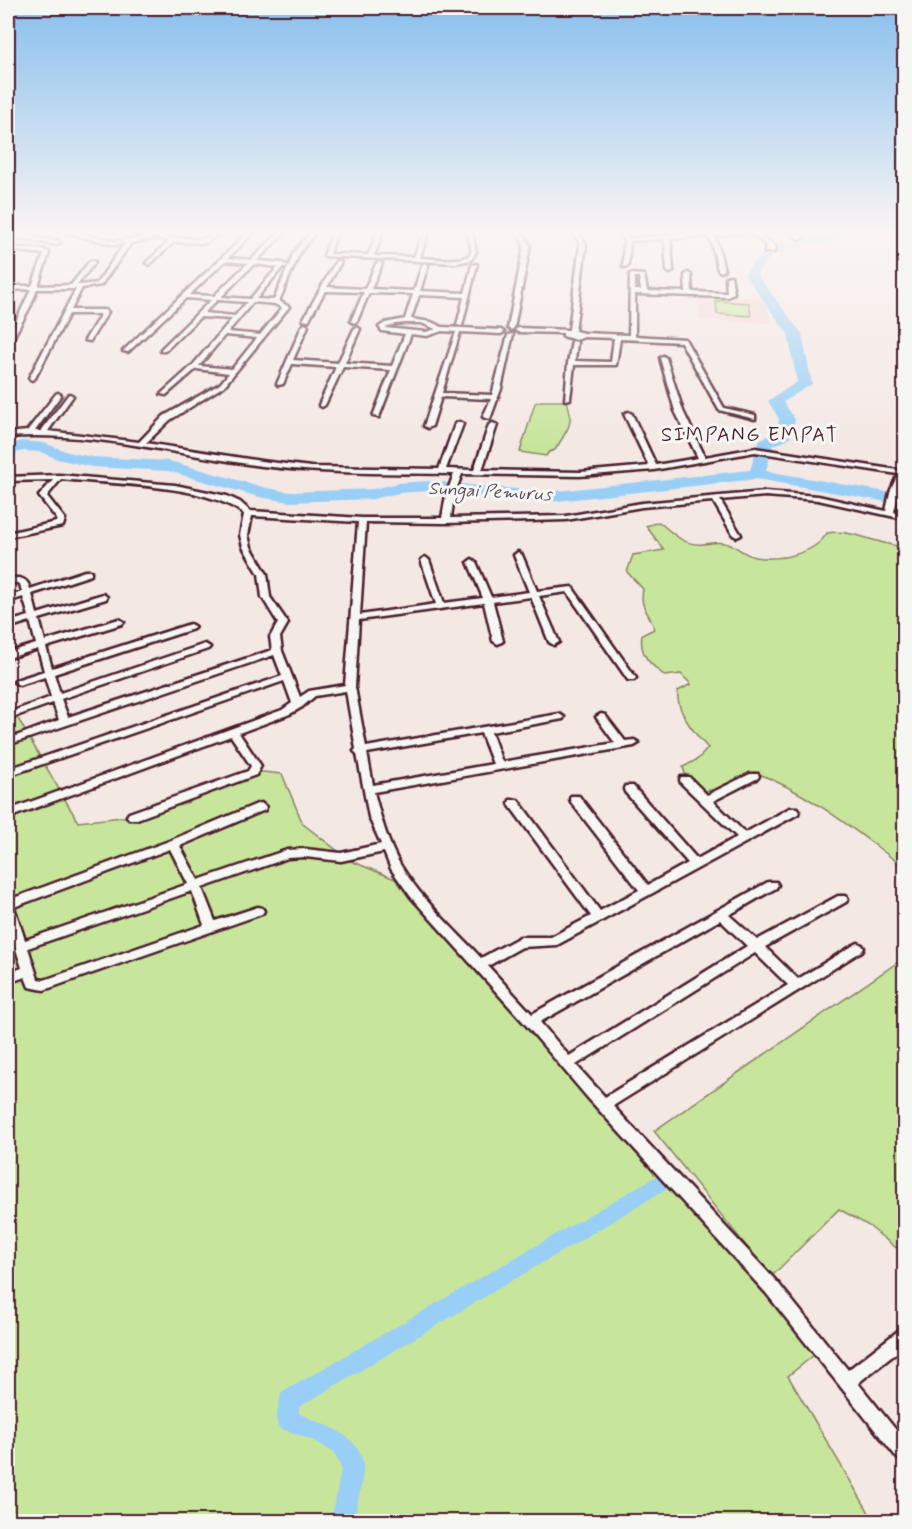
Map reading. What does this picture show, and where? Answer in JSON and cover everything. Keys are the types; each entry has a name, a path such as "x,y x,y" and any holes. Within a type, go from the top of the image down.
{"street":[{"path":"10,338 27,303"},
{"path":"32,378 70,303"},
{"path":"126,351 175,303"},
{"path":"163,350 212,303"},
{"path":"164,394 194,367 249,303"},
{"path":"141,444 167,418 213,392 286,307 279,303"},
{"path":"280,384 316,303"},
{"path":"322,405 341,366 364,303"},
{"path":"406,322 413,303"},
{"path":"428,426 465,303"},
{"path":"487,417 498,389 516,303"},
{"path":"568,333 573,303"},
{"path":"632,338 633,303"},
{"path":"67,312 105,312 88,340"},
{"path":"201,315 236,318"},
{"path":"441,329 432,333 391,333 382,329 383,325 391,322 406,322 429,323 441,329 580,332 584,335 683,340 721,409 752,417"},
{"path":"223,333 262,337"},
{"path":"377,416 408,333"},
{"path":"572,363 614,364 617,337"},
{"path":"567,399 574,342"},
{"path":"663,358 679,411 703,460"},
{"path":"289,362 394,368"},
{"path":"194,367 233,371"},
{"path":"439,394 494,397"},
{"path":"30,432 58,395"},
{"path":"44,432 70,396"},
{"path":"628,414 654,468"},
{"path":"442,471 459,424"},
{"path":"477,473 493,425"},
{"path":"8,435 44,432 141,444 274,466 477,473 580,474 654,468 759,450 903,473 894,492 890,513"},
{"path":"446,521 450,495 459,472"},
{"path":"8,479 59,477 190,490 233,502 248,513 362,520 555,519 635,506 748,494 787,495 840,502 904,517"},
{"path":"8,535 60,524 61,519 43,496 59,477"},
{"path":"715,498 737,535"},
{"path":"248,513 244,535 247,547 263,574 266,597 283,624 276,636 277,651 298,705"},
{"path":"362,520 350,687 359,752 375,817 395,866 415,894 531,1021 604,1106 772,1288 904,1453"},
{"path":"518,555 554,642"},
{"path":"425,560 441,606"},
{"path":"472,562 488,600 498,641"},
{"path":"8,599 88,573"},
{"path":"8,581 21,581 27,593 65,722"},
{"path":"354,618 560,589 572,590 631,678"},
{"path":"8,625 103,597"},
{"path":"12,654 119,622"},
{"path":"19,682 190,627"},
{"path":"8,716 205,647"},
{"path":"8,742 277,651"},
{"path":"8,773 287,677"},
{"path":"8,814 233,732 298,705 306,697 321,690 350,687"},
{"path":"359,752 559,717"},
{"path":"601,717 622,745"},
{"path":"485,730 499,767"},
{"path":"133,816 252,773 256,766 233,732"},
{"path":"368,789 634,743"},
{"path":"706,800 754,776"},
{"path":"685,780 743,837"},
{"path":"628,789 695,864"},
{"path":"575,799 646,891"},
{"path":"514,803 598,918"},
{"path":"258,911 44,985 33,983 21,946 11,929 8,906 172,844 261,807"},
{"path":"479,965 520,942 549,943 794,811"},
{"path":"172,844 195,885 211,927"},
{"path":"21,946 286,854 305,853 341,857 387,847"},
{"path":"531,1021 772,885"},
{"path":"567,1064 755,947 842,899"},
{"path":"720,913 797,986"},
{"path":"604,1106 858,948"},
{"path":"8,978 29,970"},
{"path":"846,1382 904,1337"}],"shaded area":[{"path":"698,303 767,303 771,323 700,320"}],"green space":[{"path":"716,303 749,303 751,316 717,314"},
{"path":"567,401 570,416 570,422 563,437 555,450 546,456 520,452 535,403"},
{"path":"659,522 684,541 696,544 724,543 751,556 764,558 785,557 805,551 814,546 827,533 837,532 904,547 904,867 814,802 754,772 720,788 700,792 687,780 683,767 698,759 708,748 692,729 680,706 678,691 691,684 681,674 665,676 644,654 642,635 654,629 642,602 643,589 627,572 633,555 664,550 646,526"},
{"path":"8,695 13,710 78,822 140,815 253,771 282,774 303,824 351,861 395,879 818,1352 788,1376 874,1521 8,1521"},
{"path":"904,958 904,1249 895,1247 869,1226 839,1209 771,1277 654,1131"}],"waterway":[{"path":"757,474 766,442 784,437 787,419 775,401 805,384 795,334 772,303"},
{"name":"Sungai Pemurus","path":"8,450 22,446 44,448 63,456 92,462 169,466 265,493 290,497 373,494 399,488 428,486 548,497 757,474"},
{"name":"Sungai Pemurus","path":"757,474 904,500"},
{"path":"342,1522 352,1470 349,1457 343,1449 326,1436 287,1420 289,1401 660,1183"}],"district":[{"name":"SIMPANG EMPAT","path":"750,434"}]}
